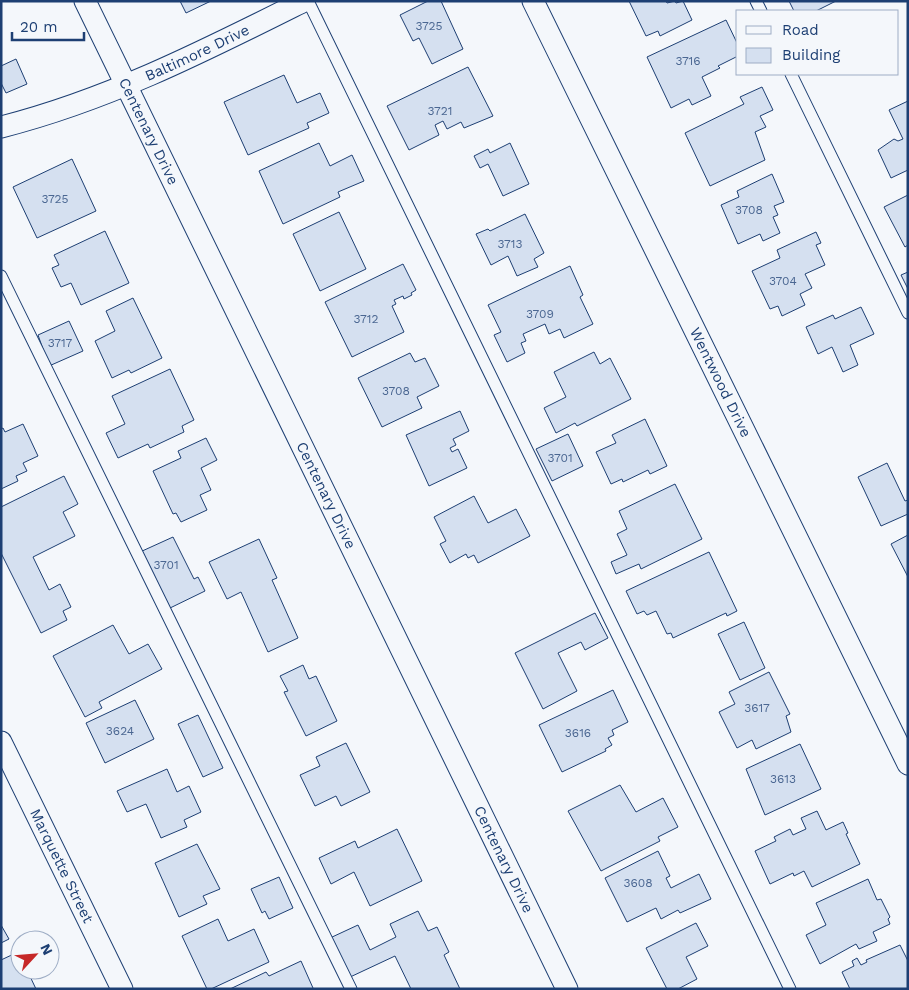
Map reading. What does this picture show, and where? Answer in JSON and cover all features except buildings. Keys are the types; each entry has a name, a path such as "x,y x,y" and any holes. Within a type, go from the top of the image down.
{"street":[{"name":"Centenary Drive","path":"85,1 567,989"},
{"name":"Baltimore Drive","path":"1,127 32,119 126,86 306,1"},
{"name":"Wentwood Drive","path":"533,1 908,764"},
{"name":"Marquette Street","path":"1,742 122,989"}],"lane":[{"path":"306,1 790,989"},
{"path":"791,75 908,313"},
{"path":"1,276 351,989"}]}
